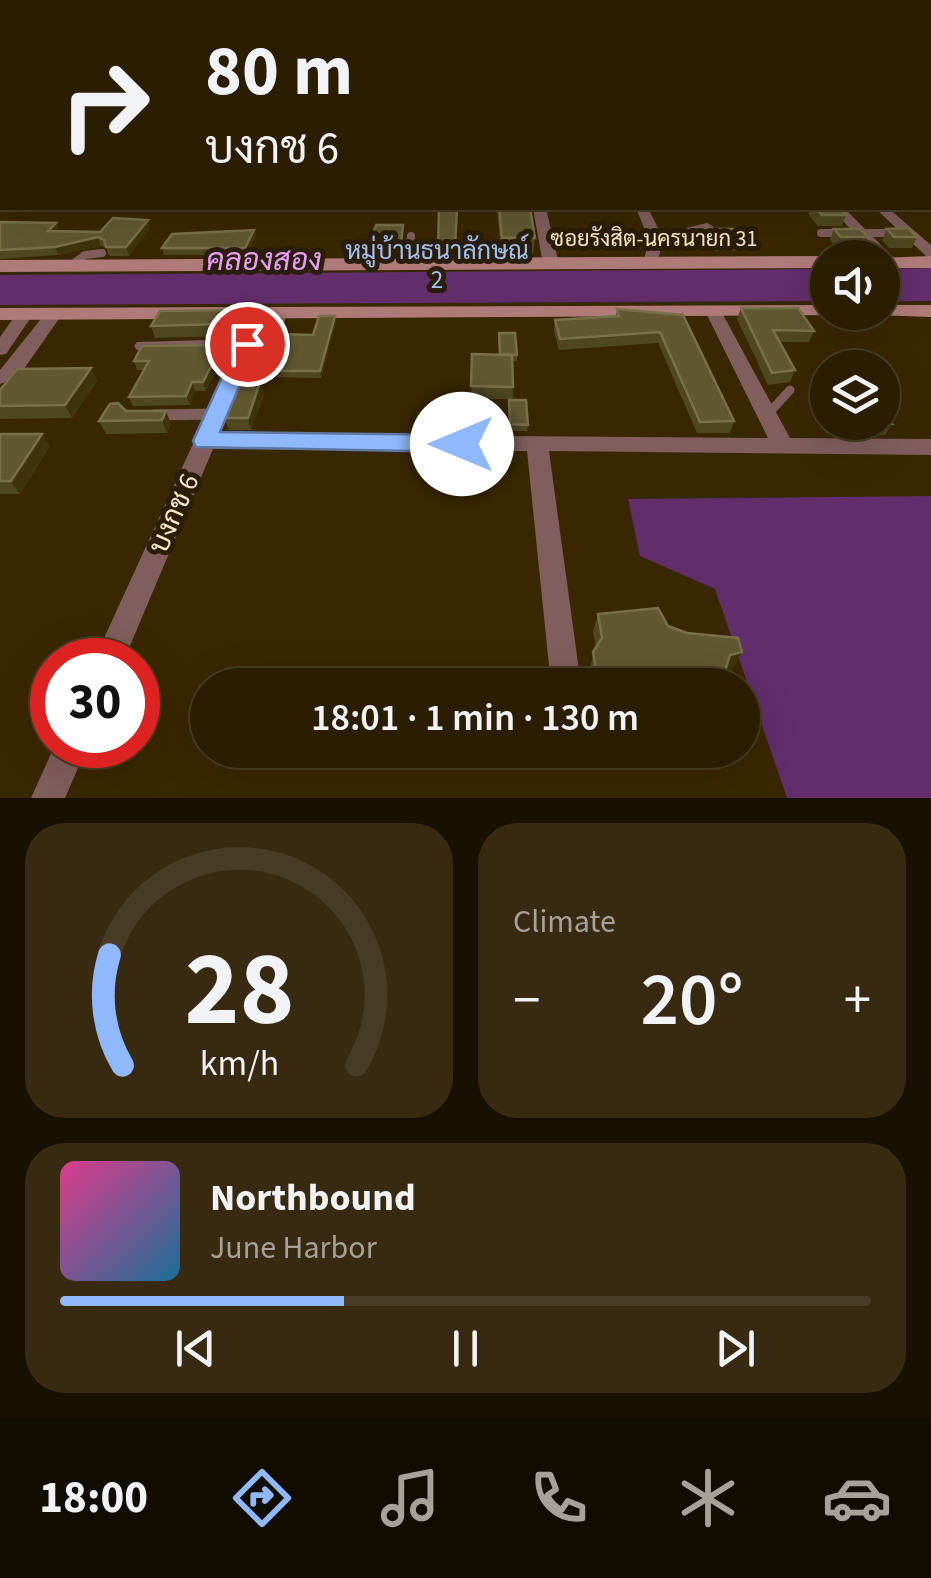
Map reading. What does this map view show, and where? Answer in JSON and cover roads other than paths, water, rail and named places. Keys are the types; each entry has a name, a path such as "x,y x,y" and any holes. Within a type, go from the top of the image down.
{"street":[{"path":"539,210 551,264"},
{"path":"643,210 656,240 651,263"},
{"path":"840,210 868,240"},
{"path":"883,210 931,253"},
{"path":"656,240 708,227"},
{"name":"ซอยรังสิต-นครนายก 31","path":"0,266 810,262"},
{"path":"900,262 931,262"},
{"path":"714,311 783,446"},
{"path":"0,314 810,311"},
{"path":"900,311 931,312"},
{"name":"บงกช 6","path":"119,638 262,312"},
{"path":"4,374 55,313"},
{"path":"0,350 26,314"},
{"path":"144,346 247,344"},
{"path":"4,374 44,372"},
{"path":"205,441 931,446"},
{"path":"536,444 564,668"},
{"path":"48,798 62,768"}],"lane":[{"path":"821,233 898,233"},
{"path":"408,264 411,236"},
{"path":"70,266 85,254 102,253"},
{"path":"767,414 790,390"},
{"path":"133,415 216,414"}],"district":[{"name":"หมู่บ้านธนาลักษณ์ 2","path":"437,264"}],"water label":[{"name":"คลองสอง","path":"264,260"}]}
